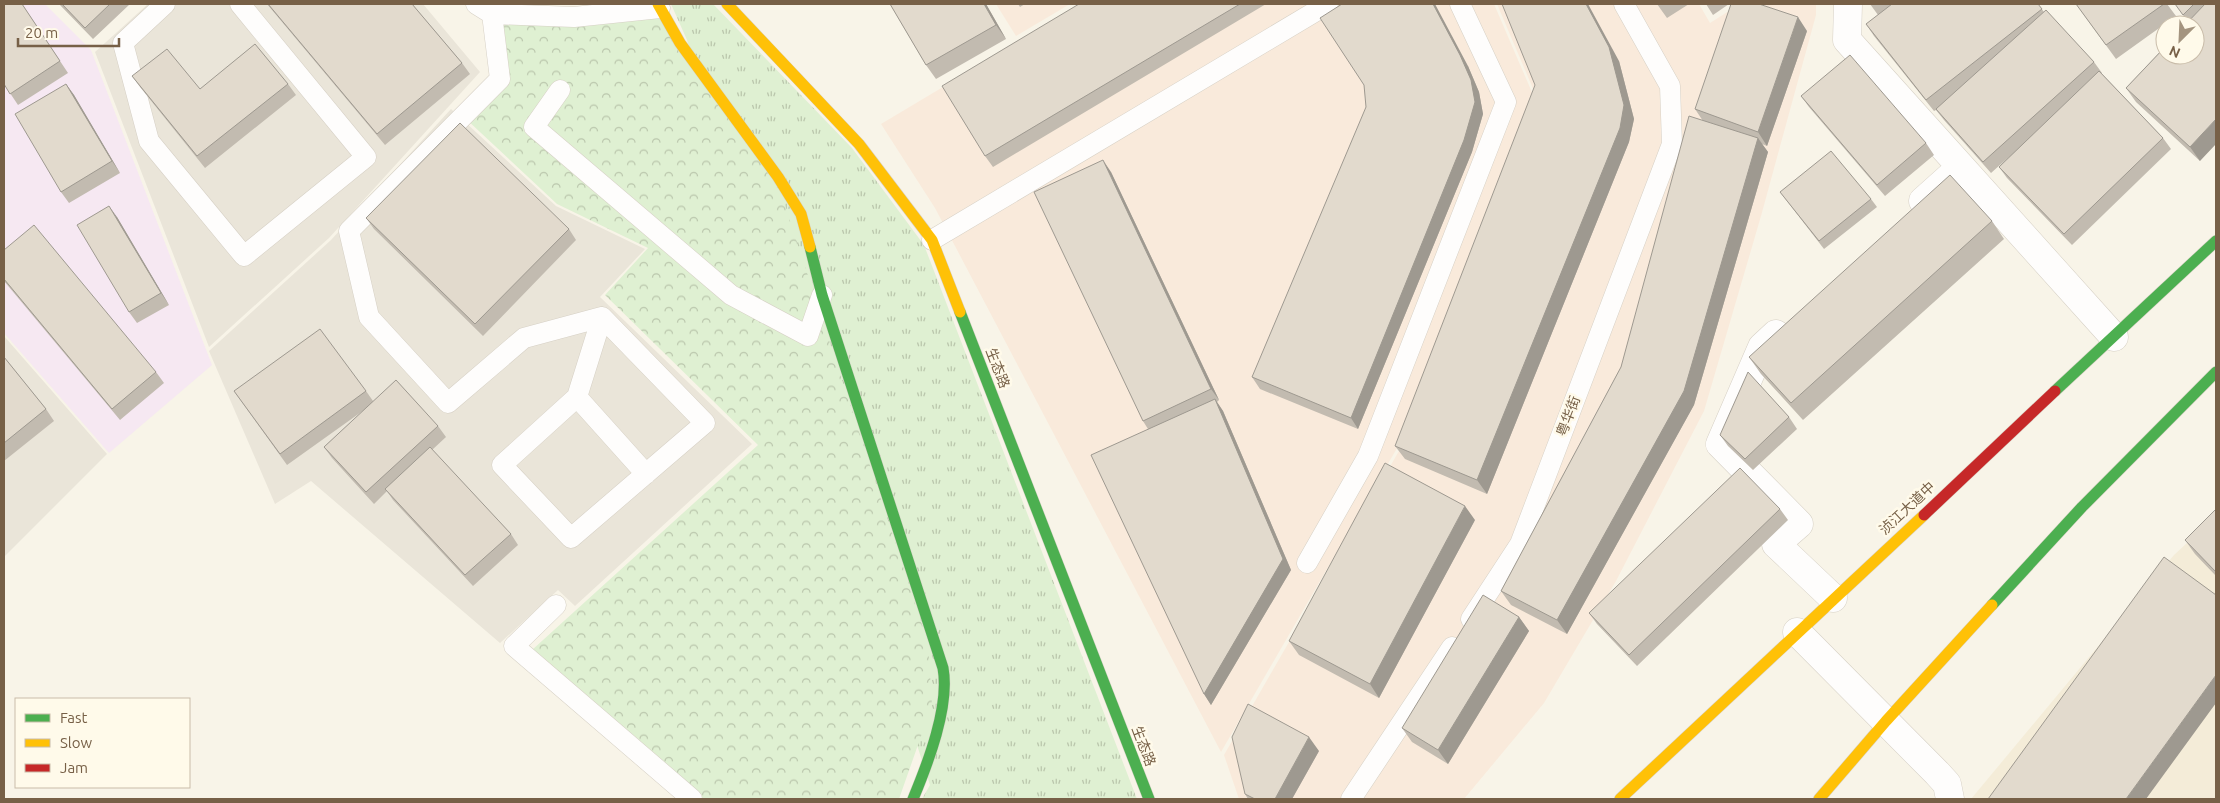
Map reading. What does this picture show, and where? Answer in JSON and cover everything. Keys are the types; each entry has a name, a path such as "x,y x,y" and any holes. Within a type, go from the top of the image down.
{"street":[{"name":"生态路","path":"726,4 859,144 932,240 1148,799"},
{"path":"1848,4 1847,40 2114,337"},
{"path":"659,6 680,43 778,177 801,214 822,295 936,642 944,675 940,708 920,784 913,799"},
{"path":"1902,220 1961,167"},
{"name":"浈江大道中","path":"1620,799 2216,241"},
{"path":"1791,320 1762,347 1720,444 1799,524 1776,544 1833,598"},
{"path":"1819,799 1886,721 2082,507 2216,372"},
{"path":"1797,632 1937,773 1946,784 1950,799"}],"lane":[{"path":"165,4 122,43 149,141 244,256 366,157 240,4"},
{"path":"932,240 1328,4"},
{"path":"1307,563 1368,456 1506,102 1460,4"},
{"name":"粤华街","path":"1351,799 1386,750 1520,544 1672,144 1670,86 1624,4"},
{"path":"602,317 524,338 448,403 370,317 349,231 500,79 484,9 574,17 659,6"},
{"path":"560,90 534,127 730,295 808,336 822,295"},
{"path":"602,317 706,423 571,538 502,465 577,398 602,317"},
{"path":"577,398 646,474"},
{"path":"556,606 514,646 692,799"}],"shaded area":[{"path":"4,4 45,4 91,50 212,365 109,453 4,333"},
{"path":"148,4 423,4 480,72 329,238 209,347 95,52"},
{"path":"996,4 1070,4 1016,36"},
{"path":"1082,4 1494,4 1534,97 1400,443 1221,752 935,208 881,124"},
{"path":"1497,4 1699,4 1710,23 1740,4 1816,4 1816,15 1761,216 1704,411 1616,581 1544,703 1464,799 1239,799 1224,755 1403,444 1537,98"},
{"path":"451,109 556,206 645,249 600,297 752,444 575,606 558,590 500,643 311,481 275,504 209,351 331,240"},
{"path":"4,336 107,454 4,557"},
{"path":"2216,516 2216,799 1971,799 2174,555"}],"green space":[{"path":"671,4 713,4 852,148 924,245 1137,799 922,799 930,785 687,40"},
{"path":"659,9 776,178 928,643 932,705 899,799 704,799 532,650 758,445 605,295 648,248 557,204 466,119 504,81 495,17"}],"building":[{"path":"4,4 22,4 60,61 10,94 4,84"},
{"path":"62,4 110,4 85,28"},
{"path":"268,4 412,4 462,63 377,134"},
{"path":"890,4 984,4 996,25 926,65"},
{"path":"1079,4 1240,4 985,156 942,86"},
{"path":"1342,4 1433,4 1471,80 1475,102 1464,140 1351,418 1252,377 1366,107 1364,85 1320,18"},
{"path":"1502,4 1586,4 1609,47 1624,105 1620,128 1477,480 1395,446 1535,85"},
{"path":"1731,4 1759,4 1798,17 1758,132 1695,109"},
{"path":"1892,4 2038,4 2042,9 1926,100 1866,24"},
{"path":"2076,4 2164,4 2106,45"},
{"path":"2175,4 2194,4 2183,15"},
{"path":"2205,4 2216,4 2216,119 2190,147 2126,88 2155,58 2155,65 2205,65 2205,15 2195,15"},
{"path":"2046,10 2094,62 1983,162 1936,109"},
{"path":"255,44 288,84 197,156 132,76 167,49 200,89"},
{"path":"1850,55 1926,143 1877,185 1801,96"},
{"path":"2099,71 2163,138 2064,234 1999,167"},
{"path":"66,84 112,161 61,192 15,114"},
{"path":"1689,116 1758,138 1684,391 1557,620 1501,591 1621,367"},
{"path":"460,123 569,229 475,324 366,218"},
{"path":"1831,151 1871,199 1819,241 1780,192"},
{"path":"1103,160 1211,389 1143,421 1034,192"},
{"path":"1950,175 1992,221 1791,403 1749,357"},
{"path":"109,206 161,293 129,312 77,225"},
{"path":"34,225 156,372 112,409 4,279 4,250"},
{"path":"320,329 366,391 280,454 234,391"},
{"path":"4,357 46,409 4,443"},
{"path":"1748,372 1789,417 1745,459 1720,435"},
{"path":"396,380 438,426 366,492 324,447"},
{"path":"1215,399 1283,559 1204,694 1091,455"},
{"path":"430,447 511,534 465,575 385,489"},
{"path":"1385,463 1465,506 1370,684 1289,641"},
{"path":"1740,468 1780,509 1629,655 1589,613"},
{"path":"2216,509 2216,572 2185,540"},
{"path":"2164,557 2216,595 2216,675 2126,799 1988,799"},
{"path":"1483,595 1519,617 1438,750 1402,728"},
{"path":"1248,704 1309,737 1275,799 1255,799 1245,794 1232,737"}],"traffic: fast":[{"path":"2055,391 2216,241"},
{"path":"810,247 822,295 943,668 944,683 941,717 931,752 913,799"},
{"path":"960,312 1149,799"},
{"path":"1992,605 2082,507 2216,372"}],"traffic: slow":[{"path":"658,4 680,43 778,177 801,214 810,247"},
{"path":"727,4 859,144 932,240 960,312"},
{"path":"1620,799 1924,515"},
{"path":"1819,799 1886,721 1992,605"}],"traffic: jam":[{"path":"1924,515 2055,391"}]}
